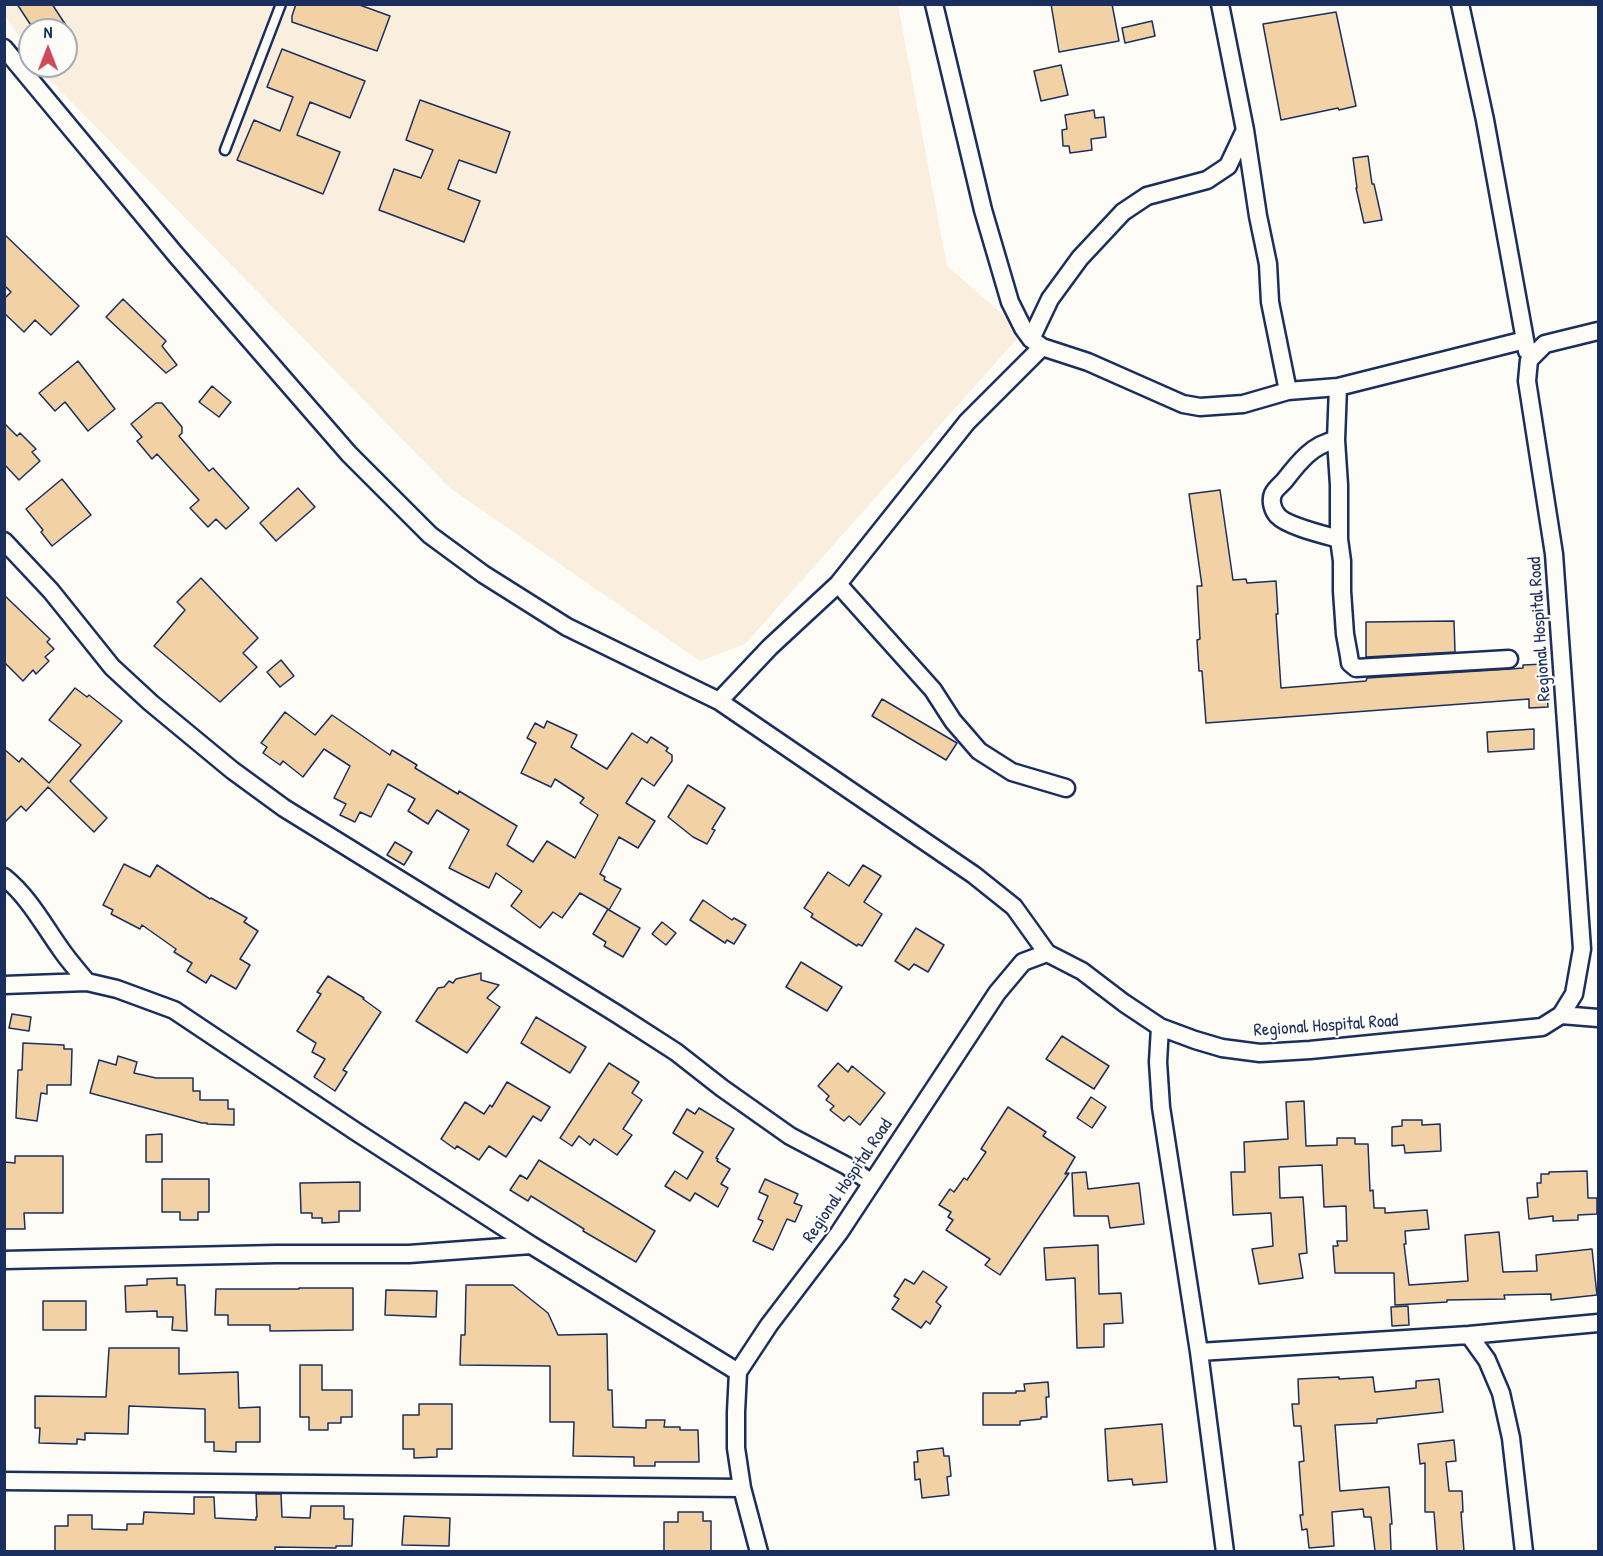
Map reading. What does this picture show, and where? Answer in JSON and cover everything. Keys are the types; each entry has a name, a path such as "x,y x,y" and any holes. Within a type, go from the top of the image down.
{"street":[{"path":"934,4 983,210 1010,302 1023,328 1036,343 1088,362 1191,406 1221,406 1243,404 1288,391 1338,387 1525,340"},
{"path":"1220,4 1245,130 1268,264 1270,302 1288,391"},
{"name":"Regional Hospital Road","path":"738,1372 769,1325 839,1233 997,993 1023,962 1047,953 1082,971 1160,1027 1195,1041 1222,1048 1260,1053 1542,1027 1561,1014 1574,994 1582,949 1554,554 1527,381 1529,360 1485,120 1460,4"},
{"path":"4,48 176,255 342,446 430,535 483,574 567,627 719,701 974,875 1014,908 1047,953"},
{"path":"719,701 770,647 838,584 967,422 1036,343 1050,299 1080,258 1123,212 1147,196 1208,180 1228,166 1245,130"},
{"path":"1529,360 1545,344 1599,331"},
{"path":"1338,387 1336,440 1340,485 1340,539 1345,634 1350,663 1356,668 1509,659"},
{"path":"1336,440 1325,442 1299,463 1273,495 1273,509 1280,518 1304,529 1340,539"},
{"path":"4,541 51,591 112,667 151,703 232,770 284,808 676,1052 790,1136 847,1166 872,1183"},
{"path":"838,584 927,683 953,722 979,751 1012,772 1066,788"},
{"path":"4,877 13,884 87,982"},
{"path":"4,985 87,982 117,989 174,1010 531,1245 738,1372 736,1448 742,1488 759,1551"},
{"path":"1561,1014 1599,1018"},
{"path":"1160,1027 1158,1062 1161,1107 1199,1352 1224,1551"},
{"path":"4,1260 276,1254 409,1254 531,1245"},
{"path":"1199,1352 1469,1335 1599,1323"},
{"path":"1469,1335 1487,1360 1501,1393 1510,1438 1524,1551"},
{"path":"4,1481 742,1488"}],"lane":[{"path":"225,150 281,4"}],"shaded area":[{"path":"4,5 898,5 947,266 1023,332 745,644 700,661 450,488 50,80 49,78 78,78 78,18 18,18 18,35 5,16"}],"building":[{"path":"17,4 52,4 61,18 26,18"},
{"path":"296,4 357,4 390,16 377,51 292,22"},
{"path":"1051,4 1112,4 1119,41 1059,52"},
{"path":"1336,12 1356,106 1281,120 1263,24"},
{"path":"1152,21 1155,36 1125,43 1122,28"},
{"path":"282,49 365,81 350,118 310,102 297,135 340,152 323,194 237,160 254,120 280,131 293,97 267,87"},
{"path":"1061,65 1068,95 1041,101 1034,71"},
{"path":"420,100 510,132 496,173 459,160 448,189 480,201 464,242 379,210 394,169 421,178 433,150 406,140"},
{"path":"1094,110 1095,118 1104,117 1106,137 1091,139 1092,150 1070,153 1069,146 1063,146 1062,130 1067,129 1065,115"},
{"path":"1368,156 1372,184 1374,184 1382,220 1364,223 1356,188 1353,158"},
{"path":"4,234 79,306 51,335 35,320 24,332 4,313 4,299 11,292 4,285"},
{"path":"123,299 166,341 162,346 177,365 166,373 106,317"},
{"path":"78,361 115,409 88,431 65,402 55,411 39,393"},
{"path":"212,386 231,402 219,417 199,402"},
{"path":"156,403 162,403 182,427 182,433 179,436 209,471 213,468 249,508 226,529 216,519 208,527 190,508 199,500 157,454 152,459 137,441 142,437 131,424"},
{"path":"4,423 17,436 20,433 36,449 32,452 40,461 19,480 4,464"},
{"path":"62,479 91,515 52,546 41,532 43,530 26,509"},
{"path":"298,488 315,507 276,541 260,523"},
{"path":"1220,490 1233,580 1246,579 1247,583 1276,581 1281,688 1366,681 1367,678 1523,668 1523,665 1545,664 1548,707 1529,708 1529,699 1206,723 1197,640 1200,639 1197,586 1202,586 1189,494"},
{"path":"201,578 258,638 243,653 257,667 220,702 154,646 185,610 177,602"},
{"path":"4,595 50,639 47,642 54,649 45,657 49,661 36,674 33,670 23,681 4,662"},
{"path":"1454,621 1455,652 1366,657 1366,622"},
{"path":"281,660 294,676 280,687 267,672"},
{"path":"75,688 87,697 89,695 122,721 70,781 107,818 94,832 48,787 26,811 21,806 4,823 4,749 19,762 22,758 49,783 81,745 49,720"},
{"path":"882,699 957,743 946,760 872,716"},
{"path":"285,712 315,735 332,715 390,755 392,750 417,765 415,768 517,826 507,845 533,862 547,841 575,858 598,815 580,803 584,798 555,779 551,787 521,773 536,743 527,738 535,723 544,728 547,721 577,735 571,747 607,769 632,733 647,743 651,737 668,748 666,751 672,755 672,761 654,786 642,778 626,803 655,821 638,848 619,837 600,874 605,877 604,880 621,889 609,910 640,928 623,957 604,946 606,942 593,934 608,909 580,893 562,918 553,912 540,928 511,906 522,891 496,873 489,888 449,868 469,830 437,810 428,824 408,811 415,799 388,784 371,817 360,812 355,822 340,815 346,804 334,798 350,766 324,749 303,777 283,761 280,765 263,753 267,747 261,743"},
{"path":"1534,729 1534,749 1488,752 1487,732"},
{"path":"688,785 725,808 712,829 715,830 707,844 693,837 668,817"},
{"path":"395,842 412,852 404,865 387,855"},
{"path":"124,864 150,877 157,865 210,899 247,918 244,922 258,931 240,959 250,965 236,989 211,975 206,983 187,971 192,963 174,952 176,949 142,925 140,929 111,914 113,910 103,905"},
{"path":"863,865 881,876 864,902 882,914 862,946 858,944 857,946 811,917 813,914 804,908 828,872 849,886"},
{"path":"703,900 732,920 734,918 746,925 734,944 727,940 725,943 690,920"},
{"path":"662,922 676,933 666,945 652,934"},
{"path":"916,928 944,945 928,972 914,964 909,970 895,961"},
{"path":"801,962 842,987 827,1011 786,987"},
{"path":"481,973 481,980 499,985 487,998 500,1007 467,1053 416,1021 438,988 444,987 449,981 453,983 456,979"},
{"path":"328,976 364,998 381,1012 343,1070 347,1072 335,1091 314,1077 325,1059 312,1052 316,1043 297,1031 321,994 317,992"},
{"path":"12,1014 31,1017 29,1031 9,1028"},
{"path":"536,1017 586,1047 570,1073 521,1043"},
{"path":"1062,1036 1109,1066 1094,1089 1046,1059"},
{"path":"23,1043 64,1045 64,1049 72,1049 71,1085 47,1085 47,1094 41,1093 37,1121 16,1118 18,1070 22,1070"},
{"path":"118,1056 137,1062 134,1073 156,1078 193,1078 193,1091 200,1091 200,1100 228,1100 228,1109 234,1109 234,1125 202,1123 90,1093 99,1060 116,1065"},
{"path":"609,1063 639,1082 632,1093 642,1100 623,1129 632,1135 617,1155 594,1139 590,1145 579,1136 572,1146 560,1138"},
{"path":"838,1063 848,1072 852,1066 885,1093 860,1125 849,1116 844,1121 830,1110 834,1106 826,1100 829,1096 818,1086"},
{"path":"507,1082 550,1107 541,1121 533,1116 506,1157 489,1146 479,1160 457,1146 455,1149 441,1139 465,1102 484,1114 490,1105 492,1107"},
{"path":"1091,1097 1106,1107 1092,1128 1077,1118"},
{"path":"1304,1101 1306,1146 1337,1145 1337,1138 1355,1138 1355,1144 1368,1144 1370,1191 1373,1190 1374,1208 1385,1208 1385,1213 1427,1210 1429,1229 1405,1231 1406,1244 1404,1244 1409,1285 1468,1281 1465,1235 1499,1232 1503,1272 1537,1271 1536,1255 1592,1249 1597,1295 1551,1300 1551,1294 1504,1295 1505,1299 1447,1300 1447,1302 1395,1305 1394,1273 1335,1273 1333,1246 1338,1246 1337,1241 1347,1241 1346,1206 1324,1207 1322,1165 1279,1167 1280,1198 1303,1197 1307,1253 1299,1254 1303,1278 1259,1284 1252,1249 1273,1246 1271,1213 1233,1215 1231,1172 1245,1172 1244,1142 1288,1139 1286,1102"},
{"path":"1008,1107 1046,1132 1043,1136 1075,1157 1065,1174 1069,1173 1000,1275 985,1265 990,1259 946,1230 953,1220 948,1217 951,1212 939,1205 950,1189 954,1192 964,1178 967,1180 986,1152 981,1149"},
{"path":"699,1108 734,1129 716,1158 730,1169 721,1184 728,1188 718,1207 695,1193 690,1201 665,1186 675,1171 687,1179 703,1152 673,1133 687,1109 695,1114"},
{"path":"1402,1120 1422,1120 1422,1125 1440,1124 1441,1151 1405,1153 1404,1145 1392,1146 1392,1127 1402,1126"},
{"path":"162,1134 162,1162 146,1162 146,1135"},
{"path":"15,1156 63,1156 63,1213 24,1213 25,1229 4,1229 4,1162 15,1163"},
{"path":"539,1160 655,1231 636,1262 583,1231 584,1229 531,1196 528,1201 510,1190 520,1175 527,1179"},
{"path":"1587,1171 1588,1198 1597,1198 1597,1214 1578,1215 1578,1220 1553,1221 1553,1216 1529,1219 1527,1198 1538,1197 1537,1183 1541,1183 1541,1174"},
{"path":"1086,1172 1088,1189 1139,1183 1144,1224 1110,1228 1108,1216 1074,1216 1072,1173"},
{"path":"162,1179 209,1179 209,1212 198,1212 198,1220 180,1220 180,1212 162,1212"},
{"path":"765,1179 798,1194 794,1203 802,1206 795,1222 787,1219 773,1250 753,1241 763,1221 758,1219 768,1196 759,1192"},
{"path":"360,1182 360,1211 339,1211 339,1222 322,1223 322,1218 312,1218 312,1213 301,1213 300,1183"},
{"path":"1098,1245 1099,1294 1121,1293 1123,1323 1104,1324 1104,1347 1077,1348 1075,1278 1046,1280 1044,1248"},
{"path":"923,1271 947,1287 936,1302 941,1306 930,1324 926,1321 921,1328 892,1309 899,1299 894,1296 905,1279 914,1284"},
{"path":"177,1278 177,1285 185,1285 187,1331 172,1330 173,1317 157,1317 157,1311 126,1312 125,1286 147,1285 147,1279"},
{"path":"466,1285 513,1285 548,1313 558,1335 607,1334 608,1390 612,1390 613,1427 646,1428 646,1420 665,1420 664,1427 698,1430 699,1462 655,1462 655,1466 634,1466 634,1457 573,1456 574,1422 550,1422 550,1366 460,1365 461,1335 465,1335"},
{"path":"353,1288 353,1330 270,1331 270,1325 228,1325 228,1315 215,1315 216,1289"},
{"path":"386,1290 437,1291 436,1317 385,1315"},
{"path":"43,1301 86,1301 86,1330 43,1330"},
{"path":"1408,1306 1409,1325 1392,1326 1391,1307"},
{"path":"109,1348 179,1348 179,1374 238,1372 239,1408 260,1407 260,1442 236,1442 236,1452 214,1451 214,1442 205,1442 205,1409 129,1406 128,1434 85,1433 85,1440 77,1439 77,1444 39,1443 40,1428 35,1428 35,1396 106,1397"},
{"path":"300,1365 322,1365 322,1390 352,1390 352,1417 341,1417 341,1423 328,1423 328,1430 309,1430 309,1417 300,1417"},
{"path":"1339,1377 1339,1379 1373,1377 1375,1392 1416,1388 1416,1381 1439,1379 1443,1412 1377,1419 1377,1423 1335,1425 1340,1491 1389,1487 1392,1524 1390,1524 1391,1551 1375,1551 1371,1517 1364,1517 1363,1509 1332,1512 1334,1546 1309,1548 1307,1529 1302,1530 1299,1462 1304,1461 1301,1426 1294,1426 1292,1404 1299,1404 1298,1379"},
{"path":"1048,1382 1047,1417 1020,1421 1020,1425 983,1425 983,1393 1016,1393 1016,1391 1025,1391 1024,1384"},
{"path":"419,1404 452,1404 452,1449 437,1449 437,1457 414,1458 414,1449 403,1449 403,1415 419,1415"},
{"path":"1162,1424 1167,1482 1133,1485 1132,1479 1108,1481 1105,1429"},
{"path":"1454,1440 1456,1461 1446,1462 1449,1491 1462,1491 1464,1551 1437,1551 1434,1512 1425,1512 1425,1463 1420,1464 1418,1444"},
{"path":"943,1448 944,1456 949,1456 951,1476 947,1477 949,1495 922,1498 920,1479 915,1480 914,1462 918,1462 917,1451"},
{"path":"256,1494 281,1494 282,1517 310,1518 311,1506 344,1506 344,1519 353,1519 352,1546 275,1547 275,1551 55,1551 55,1526 68,1526 68,1515 92,1515 92,1529 127,1530 127,1524 143,1524 144,1512 194,1514 194,1497 214,1497 215,1518 256,1520"},
{"path":"678,1512 703,1512 703,1521 711,1521 711,1551 664,1551 664,1522 678,1522"},
{"path":"404,1516 450,1518 449,1546 402,1545"}]}
